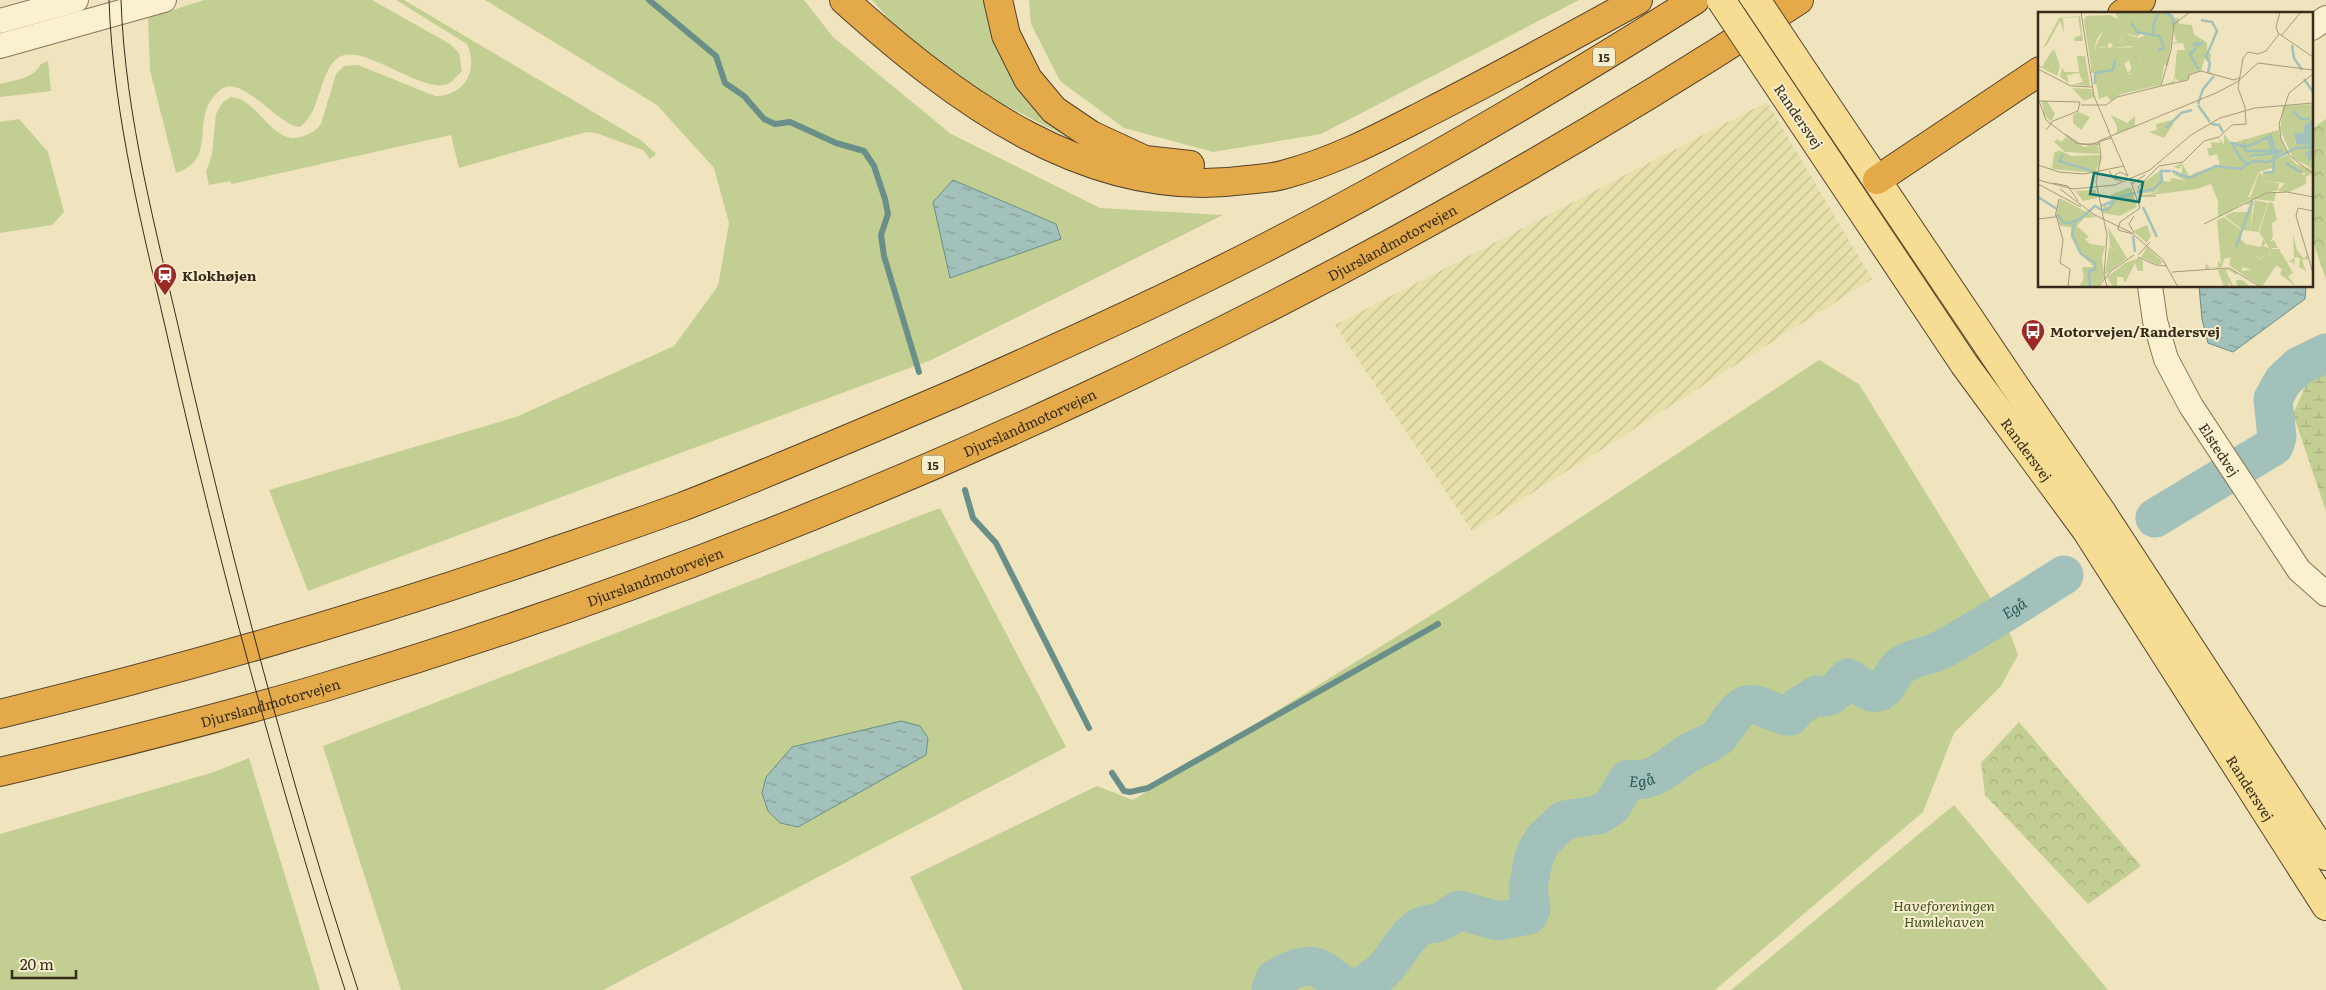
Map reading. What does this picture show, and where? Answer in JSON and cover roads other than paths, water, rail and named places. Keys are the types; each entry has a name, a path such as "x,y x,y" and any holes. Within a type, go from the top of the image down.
{"highway":[{"path":"844,0 930,74 997,120 1064,154 1143,179 1215,185 1284,175 1341,157 1496,78 1638,0"},
{"path":"998,0 1006,35 1028,80 1054,110 1091,135 1146,160 1211,167 1282,163 1337,150 1392,131"},
{"name":"15","path":"0,714 112,687 300,634 496,572 682,506 883,424 1064,346 1260,250 1512,112 1695,0"},
{"name":"Djurslandmotorvejen","path":"0,772 121,742 324,687 510,627 700,559 900,480 1090,396 1280,302 1455,208 1623,111 1799,0"},
{"path":"2125,12 2141,0"},
{"path":"1877,180 2038,72"}],"main road":[{"name":"Randersvej","path":"1721,0 1964,364 2086,530 2326,906"},
{"name":"Randersvej","path":"1756,0 2101,511 2326,856"},
{"path":"1852,196 1877,180"}],"street":[{"path":"0,21 76,0"},
{"path":"0,46 164,0"},
{"path":"2314,27 2326,18"},
{"name":"Elstedvej","path":"2150,288 2155,321 2166,359 2191,406 2299,570 2326,594"}],"water":[{"path":"953,180 1056,224 1061,239 950,278 933,202"},
{"path":"2199,288 2306,288 2305,299 2233,352 2208,343 2202,319"},
{"path":"901,721 920,726 928,738 926,755 798,827 780,823 768,811 762,793 766,777 792,747"}],"waterway":[{"path":"649,0 716,56 725,83 744,96 764,119 775,124 790,122 836,143 864,151 874,166 885,199 888,214 881,235 884,256 919,372"},
{"name":"Egå","path":"2155,518 2274,446 2277,437 2273,399 2283,381 2299,366 2326,353"},
{"path":"965,490 973,518 996,543 1089,728"},
{"name":"Egå","path":"1271,990 1275,979 1306,966 1317,967 1348,986 1363,986 1386,967 1406,940 1418,928 1442,921 1459,910 1498,921 1528,915 1531,909 1528,888 1533,861 1544,839 1564,820 1598,815 1612,806 1628,779 1646,779 1654,776 1692,751 1713,741 1738,711 1747,705 1756,705 1790,716 1798,707 1817,695 1822,697 1831,695 1848,678 1870,692 1878,692 1885,687 1903,664 1939,651 2064,575"},
{"path":"1112,773 1124,791 1130,792 1148,788 1438,624"}],"tram line":[{"path":"109,0 117,88 131,175 208,510 273,751 345,990"},
{"path":"121,0 129,88 144,175 202,428 242,590 285,751 358,990"}],"place":[{"name":"Klokhøjen","path":"165,296"},
{"name":"Motorvejen/Randersvej","path":"2033,352"}],"park label":[{"name":"Haveforeningen Humlehaven","path":"1944,914"}]}
